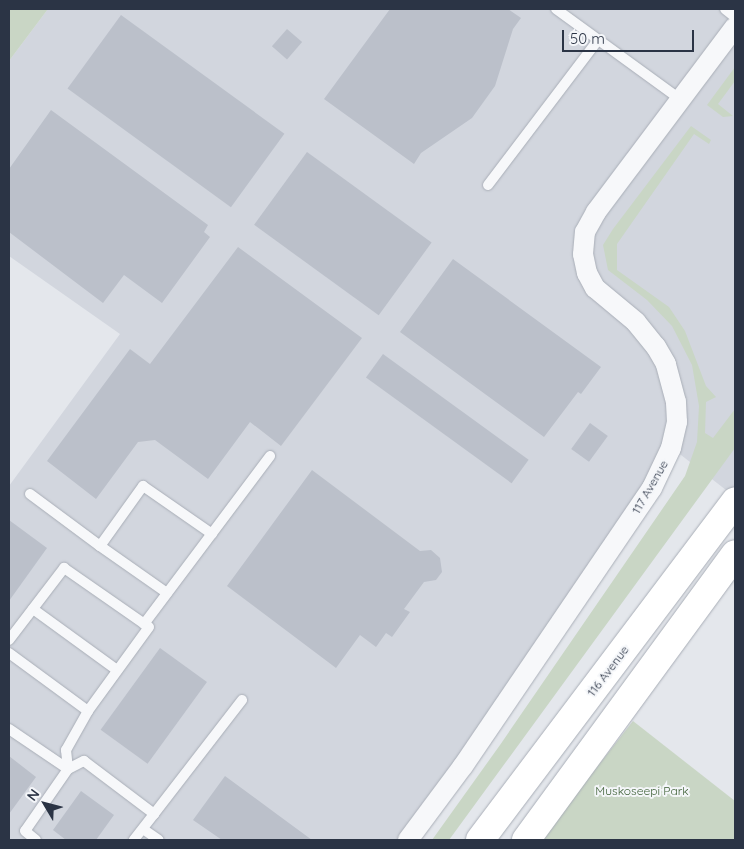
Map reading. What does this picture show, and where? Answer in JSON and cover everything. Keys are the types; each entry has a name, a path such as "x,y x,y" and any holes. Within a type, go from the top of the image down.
{"main road":[{"name":"116 Avenue","path":"480,840 735,501"},
{"path":"526,840 735,554"}],"street":[{"name":"117 Avenue","path":"408,840 463,766 652,488 672,448 677,422 676,402 666,364 636,322 595,288 587,273 583,254 585,232 596,212 735,27"}],"lane":[{"path":"556,9 680,99"},
{"path":"725,9 735,16"},
{"path":"488,185 598,40"},
{"path":"144,624 270,456"},
{"path":"100,546 144,486 212,534"},
{"path":"30,494 167,593"},
{"path":"9,640 64,568 149,628 88,710 66,750 68,769"},
{"path":"33,609 118,670"},
{"path":"9,653 88,710"},
{"path":"134,840 242,700"},
{"path":"9,728 68,769"},
{"path":"36,840 25,831 68,769 84,761 154,814"},
{"path":"143,828 159,840"}],"shaded area":[{"path":"48,9 735,9 735,497 672,448 408,840 9,840 9,486 120,334 9,256 9,61"}],"green space":[{"path":"9,9 48,9 9,61"},
{"path":"735,67 735,81 718,104 733,116 723,117 707,105"},
{"path":"691,126 711,140 709,144 694,134 617,244 617,270 669,307 685,331 706,386 716,397 706,402 705,433 713,438 735,409 735,448 449,840 432,840 500,745 685,476 697,442 699,406 692,365 672,326 647,300 608,270 603,245"},
{"name":"Muskoseepi Park","path":"633,721 735,801 735,840 540,840"}],"building":[{"path":"390,9 508,9 521,18 513,29 495,86 472,118 421,153 414,164 324,99"},
{"path":"121,15 284,134 231,207 68,89"},
{"path":"287,29 302,42 287,59 272,46"},
{"path":"51,110 208,225 204,232 210,237 162,303 124,275 103,303 9,232 9,169"},
{"path":"307,152 432,243 379,315 254,225"},
{"path":"238,247 362,338 281,446 250,422 208,479 155,440 138,442 96,499 47,461 130,349 150,364"},
{"path":"453,259 601,367 581,394 578,392 544,437 400,332"},
{"path":"383,354 529,460 512,483 366,377"},
{"path":"590,423 608,436 589,462 571,449"},
{"path":"312,470 420,551 431,550 440,558 442,572 436,580 424,582 404,609 410,612 392,637 386,633 376,647 360,635 336,668 227,586"},
{"path":"9,520 47,548 9,601"},
{"path":"160,648 207,682 148,764 101,730"},
{"path":"9,756 36,777 9,814"},
{"path":"225,776 312,840 222,840 193,820"},
{"path":"81,791 114,815 96,840 66,840 53,830"}]}
